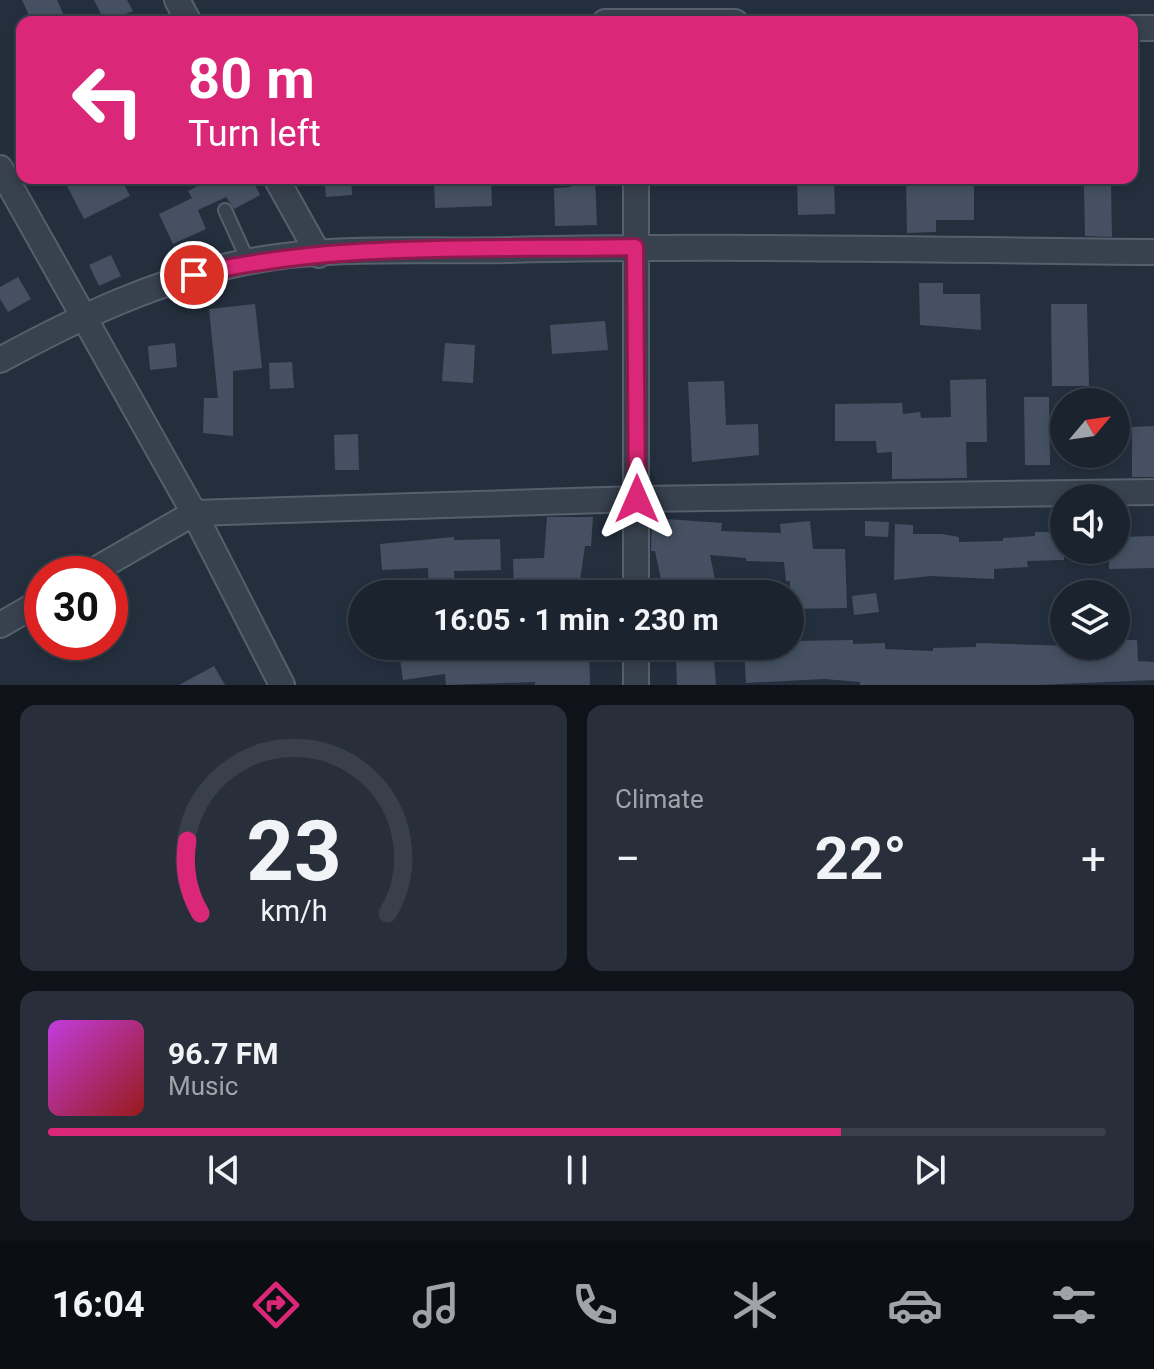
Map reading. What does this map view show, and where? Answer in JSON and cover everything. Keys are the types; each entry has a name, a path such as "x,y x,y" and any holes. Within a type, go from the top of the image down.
{"street":[{"path":"638,14 662,16"},
{"path":"0,168 194,513 282,685"},
{"path":"279,184 319,255"},
{"path":"636,184 636,580"},
{"path":"0,360 82,315 166,281 248,261 319,255 635,247 1154,252"},
{"path":"119,556 194,513 637,499 1154,492"},
{"path":"0,625 24,611"},
{"path":"636,660 636,685"}],"lane":[{"path":"225,210 248,261"}],"building":[{"path":"22,0 57,0 64,16 29,16"},
{"path":"94,0 127,0 133,11 120,16 102,16"},
{"path":"66,184 124,184 130,196 84,219"},
{"path":"202,184 255,184 260,195 234,209 226,197 198,210 194,201 206,229 173,244 159,214 192,198 188,191"},
{"path":"325,184 351,184 352,195 326,197"},
{"path":"434,184 491,184 492,206 435,208"},
{"path":"571,184 595,184 597,225 555,226 554,188 571,187"},
{"path":"797,184 834,184 835,214 798,215"},
{"path":"906,184 974,184 974,220 936,220 936,232 907,233"},
{"path":"1111,185 1112,237 1085,236 1084,186"},
{"path":"111,255 121,276 99,286 89,265"},
{"path":"18,277 31,299 8,312 0,299 0,287"},
{"path":"919,283 943,283 943,294 980,294 981,330 920,325"},
{"path":"255,304 262,368 233,371 233,436 203,433 204,398 218,398 209,309"},
{"path":"1051,304 1087,304 1089,386 1052,386"},
{"path":"605,321 608,350 552,354 550,325"},
{"path":"175,343 177,367 150,370 148,346"},
{"path":"445,343 475,345 473,383 442,381"},
{"path":"292,362 294,388 270,389 269,363"},
{"path":"986,379 987,442 966,442 967,478 892,479 892,452 877,453 876,441 835,441 835,404 902,403 903,414 920,412 921,418 951,417 950,380"},
{"path":"724,381 726,425 758,424 759,455 692,462 688,382"},
{"path":"1024,397 1049,397 1050,465 1025,465"},
{"path":"1154,426 1154,477 1132,477 1132,427"},
{"path":"358,434 359,470 335,470 334,435"},
{"path":"547,517 593,517 591,546 585,546 580,580 514,580 513,559 544,558"},
{"path":"652,518 722,523 721,531 781,533 780,524 810,521 813,549 845,549 847,608 804,609 804,580 786,580 784,562 746,561 746,558 710,555 715,580 661,580 655,551 651,551"},
{"path":"865,521 889,522 888,537 865,536"},
{"path":"895,524 913,525 913,534 959,537 959,542 1003,541 1003,538 1050,532 1050,560 1027,561 1028,567 994,569 994,579 930,576 894,580"},
{"path":"1154,536 1154,568 1109,569 1109,564 1130,564 1130,537"},
{"path":"454,537 454,540 500,539 501,570 454,571 455,580 429,580 428,568 382,570 380,544"},
{"path":"876,593 879,612 854,615 852,596"},
{"path":"853,640 853,644 885,643 885,649 933,651 933,648 976,647 976,643 1050,645 1050,660 1130,660 1130,640 1137,640 1138,661 1154,662 1154,680 1037,685 860,685 860,682 824,679 746,683 745,660 804,660 804,641"},
{"path":"400,660 589,660 590,685 535,685 535,682 446,685 445,674 403,680"},
{"path":"714,660 716,685 677,685 676,661"},
{"path":"214,666 225,685 179,685"}],"route":[{"path":"194,275 248,261 319,255 635,247 637,499"}]}
